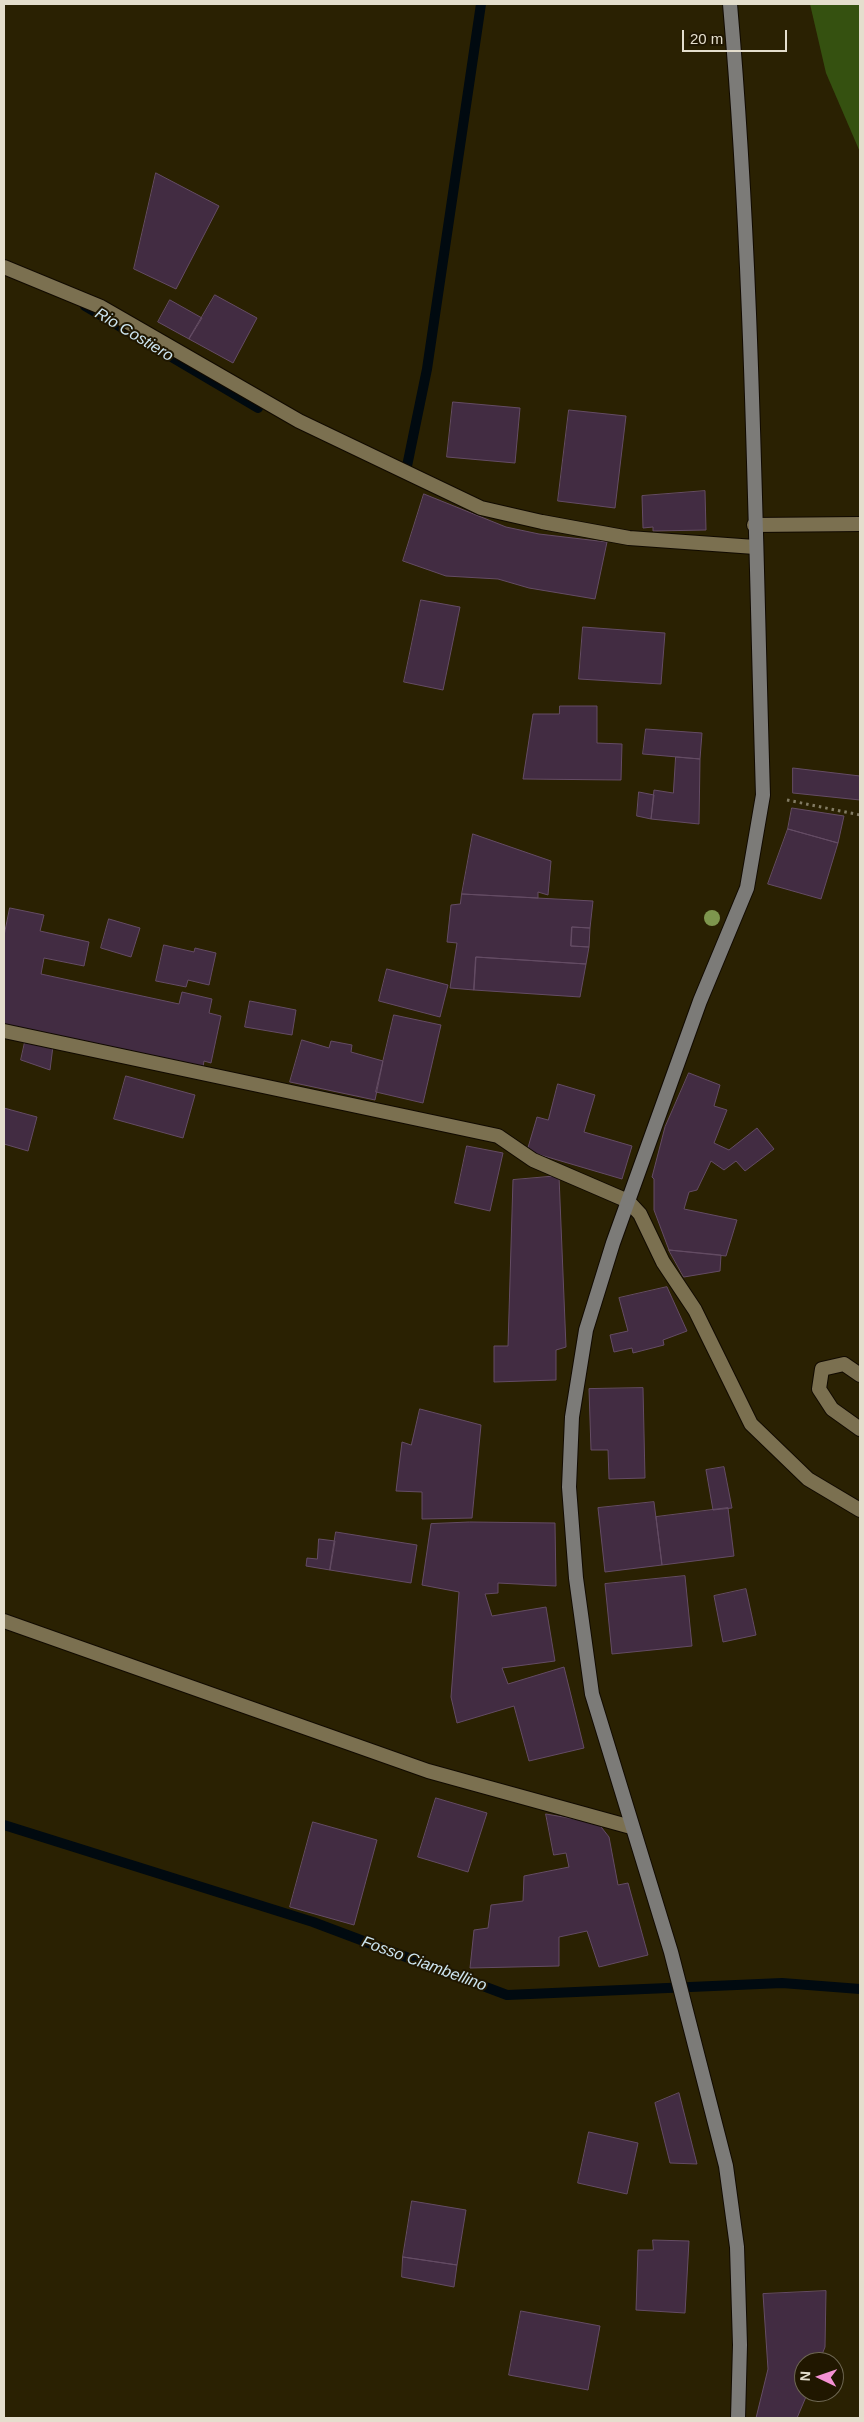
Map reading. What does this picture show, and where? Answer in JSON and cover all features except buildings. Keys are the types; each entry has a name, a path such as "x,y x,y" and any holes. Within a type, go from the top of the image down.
{"main road":[{"path":"730,4 740,114 746,218 762,795 746,888 700,1001 628,1201 586,1330 572,1417 569,1487 576,1578 592,1694 675,1970 726,2166 737,2247 740,2345 738,2418"}],"street":[{"path":"4,267 101,307 299,421 482,508 630,538 755,547"},
{"path":"754,525 860,524"},
{"path":"4,1031 498,1136 533,1160 628,1201 640,1214 663,1262 695,1310 750,1424 808,1478 860,1510"},
{"path":"860,1375 844,1364 822,1368 819,1389 832,1409 860,1429"},
{"path":"4,1621 428,1771 631,1827"}],"path":[{"path":"762,795 860,815"}],"green space":[{"path":"810,4 860,4 860,152 826,73"}],"waterway":[{"path":"406,471 427,369 481,4"},
{"name":"Rio Costiero","path":"85,306 258,408"},
{"name":"Fosso Ciambellino","path":"4,1825 313,1922 507,1995 782,1983 860,1989"}]}
